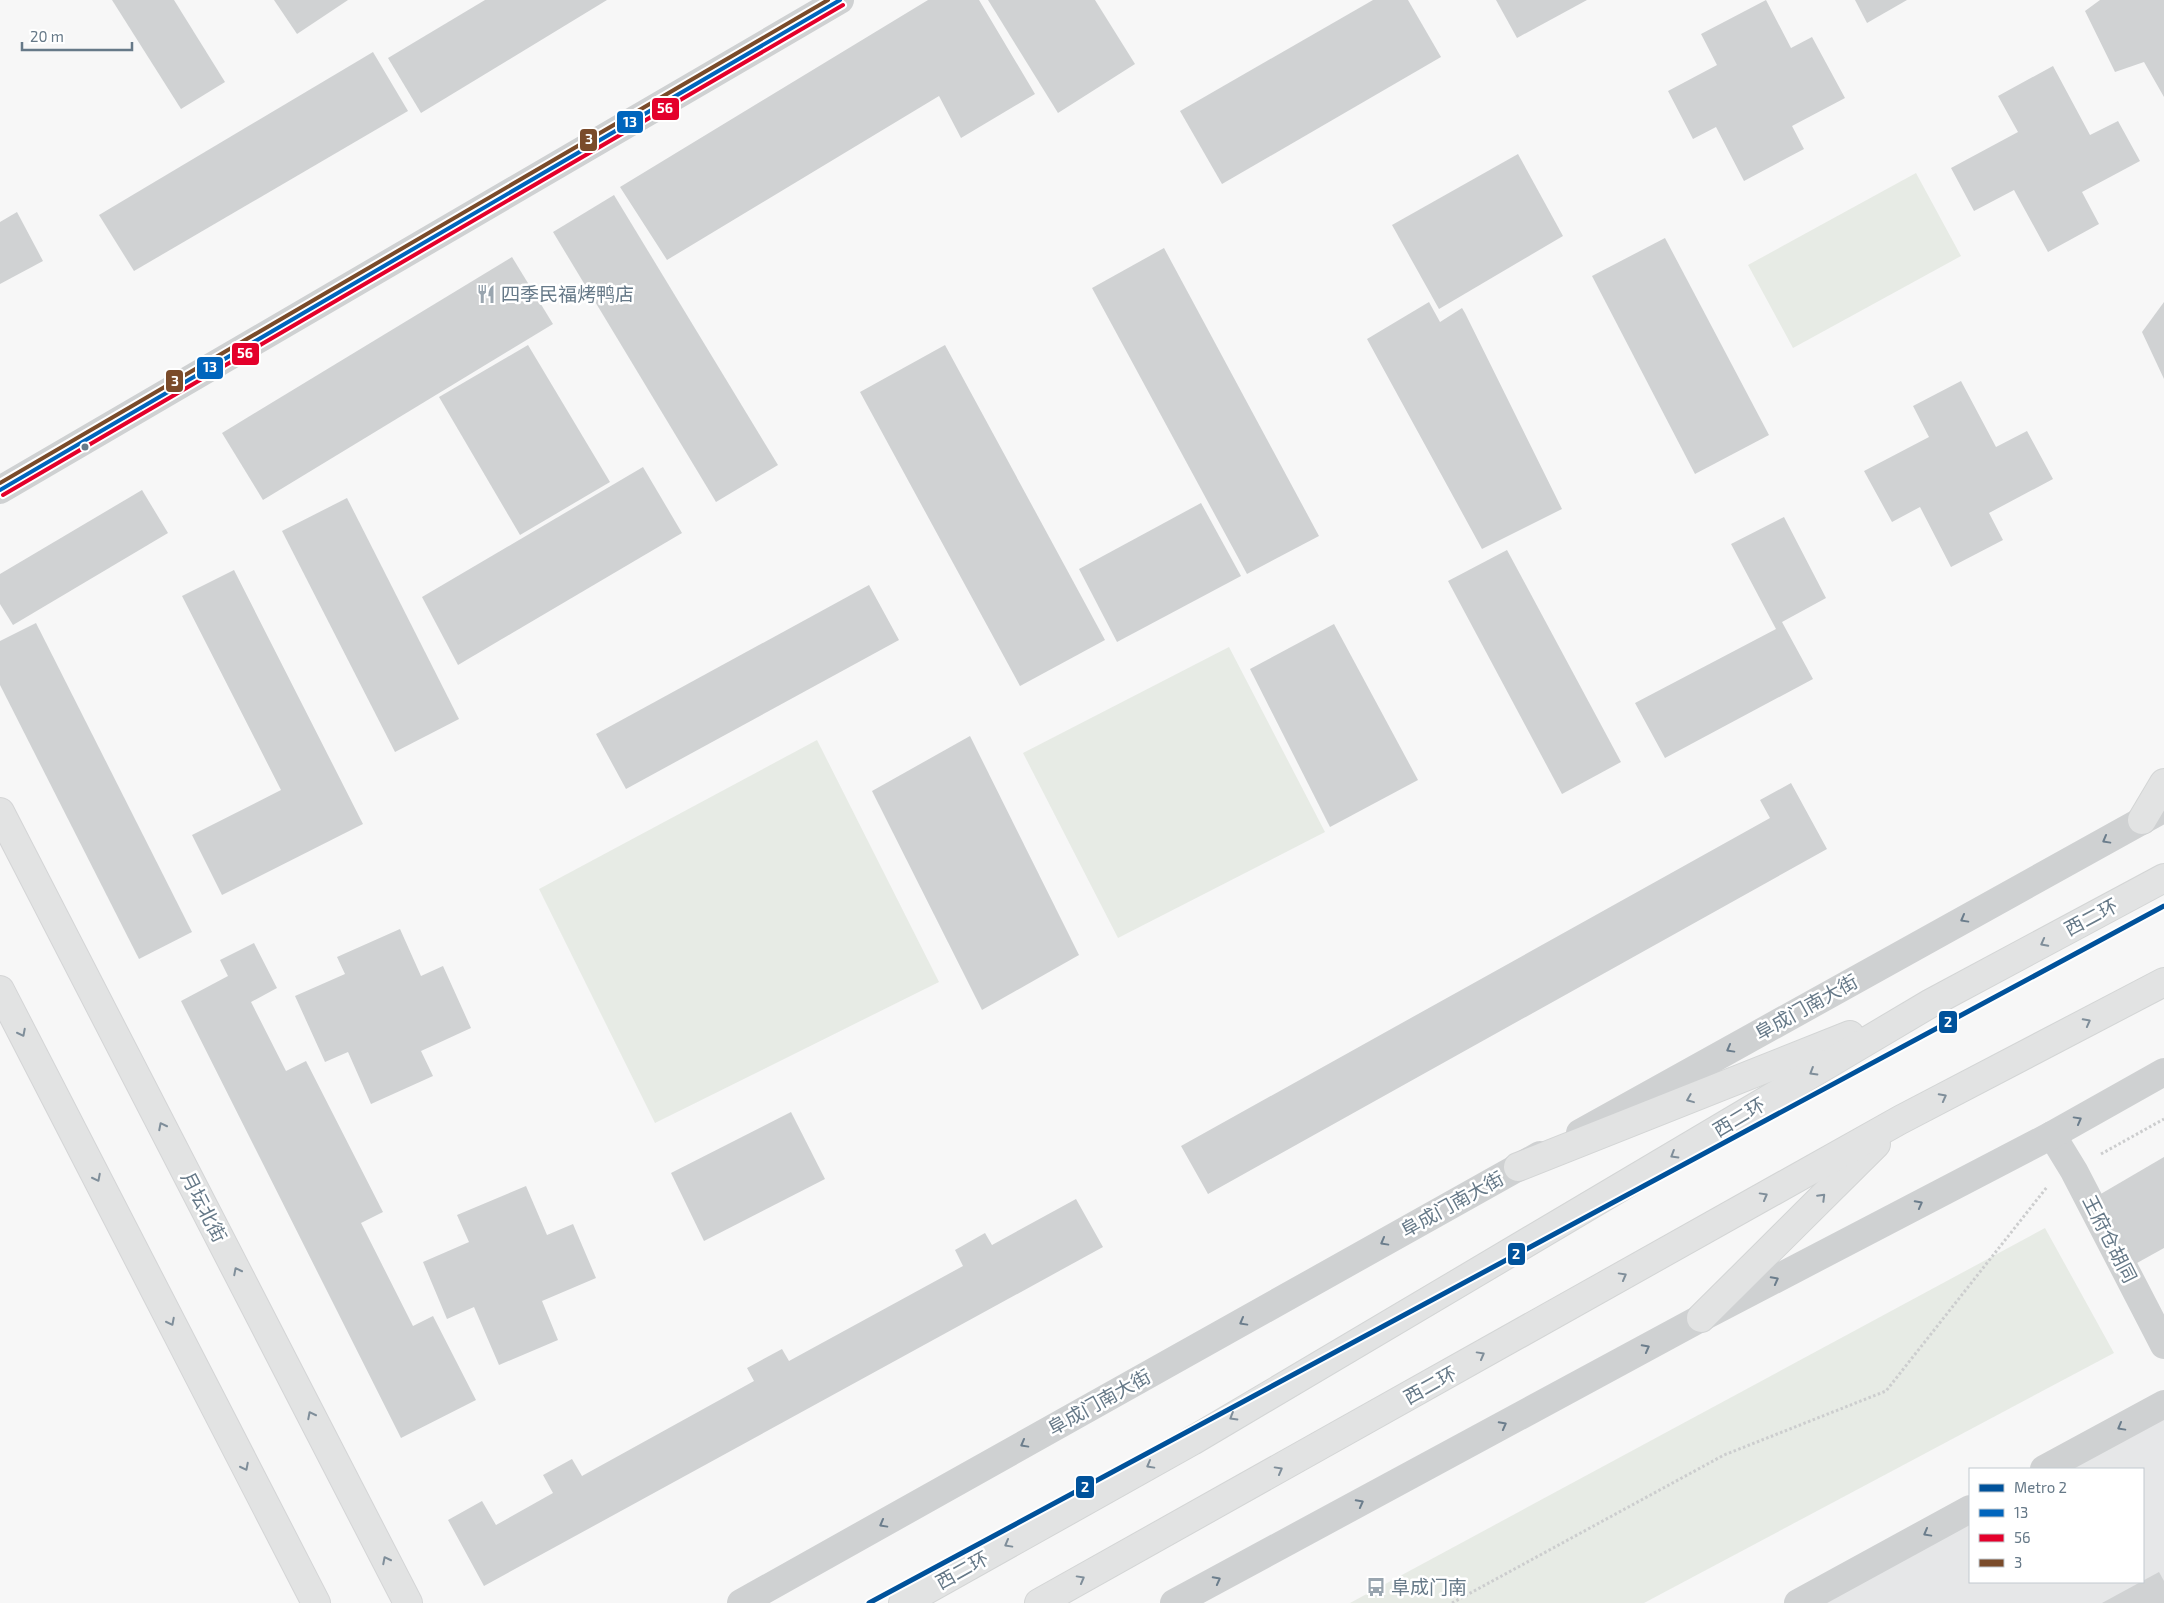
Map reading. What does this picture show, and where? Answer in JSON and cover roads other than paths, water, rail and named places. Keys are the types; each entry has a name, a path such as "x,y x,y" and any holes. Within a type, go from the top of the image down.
{"main road":[{"path":"2153,814 2164,783"},
{"name":"月坛北街","path":"0,812 408,1603"},
{"name":"西二环","path":"903,1603 1192,1441 1931,1003 2164,878"},
{"name":"西二环","path":"1039,1603 1900,1120 2164,982"},
{"path":"0,990 316,1603"},
{"path":"1518,1167 1931,1003"},
{"path":"1701,1318 1900,1120"}],"street":[{"path":"0,490 840,0"},
{"name":"阜成门南大街","path":"741,1603 1518,1167 2153,814"},
{"path":"1174,1603 1701,1318 2052,1135 2164,1072"},
{"name":"王府仓胡同","path":"2052,1135 2074,1171 2164,1345"},
{"path":"2046,1468 2164,1404"},
{"path":"1798,1603 1969,1510"}],"metro line":[{"name":"2","path":"869,1603 2164,906"}],"place":[{"name":"四季民福烤鸭店","path":"486,294"},
{"name":"阜成门南","path":"1376,1587"}]}
